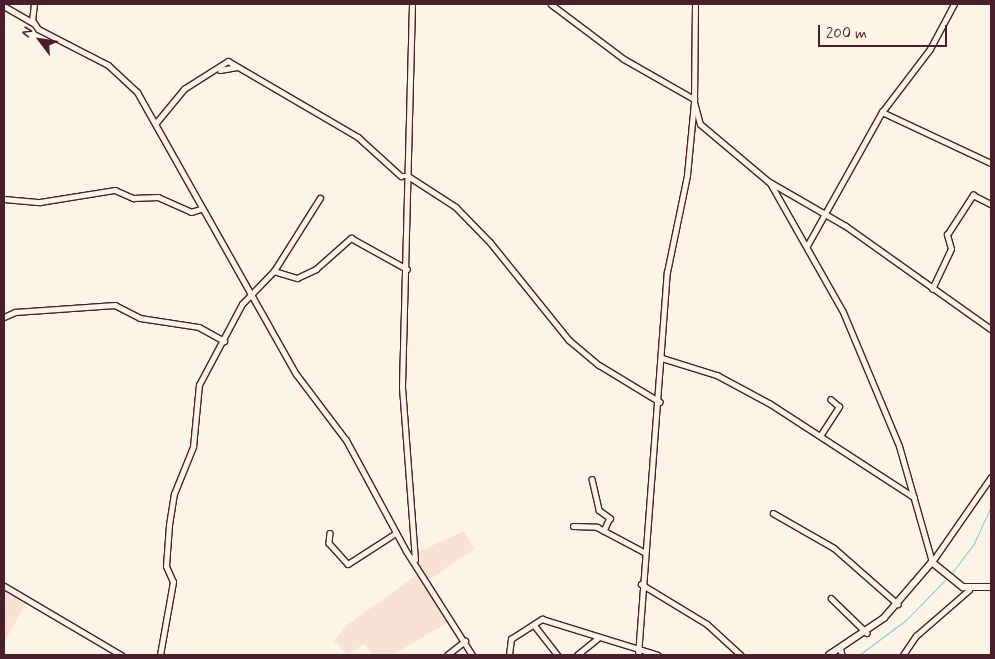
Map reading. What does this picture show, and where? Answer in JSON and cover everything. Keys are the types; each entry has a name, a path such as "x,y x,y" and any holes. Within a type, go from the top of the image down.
{"main road":[{"path":"829,655 842,653 867,633 898,604 932,562 969,590 991,587"}],"street":[{"path":"33,23 34,4"},
{"path":"412,4 407,269 402,394 415,560"},
{"path":"551,4 624,59 694,100 706,132 767,181 826,215 991,329"},
{"path":"638,655 641,584 660,402 667,272 687,175 694,100 695,4"},
{"path":"807,246 882,112 930,49 954,4"},
{"path":"4,6 122,75 156,123 200,210 254,296 296,374 349,445 396,533 415,560 472,655"},
{"path":"156,123 184,88 219,70 228,61 358,137 401,176 408,176 465,216 577,348 660,402"},
{"path":"882,112 991,163"},
{"path":"767,181 807,246 860,344 914,497 932,562"},
{"path":"4,199 40,202 114,190 133,198 158,197 191,212 200,210"},
{"path":"932,289 951,249 947,235 973,195 991,204"},
{"path":"160,655 173,582 166,566 173,498 193,447 199,385 242,304 254,296 274,271 320,198"},
{"path":"274,271 297,278 316,268 352,238 407,269"},
{"path":"4,317 15,312 114,305 140,318 199,327 224,341"},
{"path":"662,358 717,375 820,436 914,497"},
{"path":"820,436 838,409 831,400"},
{"path":"932,562 991,477"},
{"path":"592,479 599,510 610,518 604,530"},
{"path":"773,513 834,548 898,604"},
{"path":"573,526 604,530 644,552"},
{"path":"330,534 329,543 348,564 396,533"},
{"path":"641,584 707,624 742,655"},
{"path":"4,586 121,655"},
{"path":"903,655 916,636 969,590"},
{"path":"831,598 867,633"},
{"path":"509,655 511,639 545,620 638,647 658,655"},
{"path":"535,626 558,655"},
{"path":"578,655 599,636"},
{"path":"447,655 465,641"}],"shaded area":[{"path":"464,531 474,549 429,580 417,561 418,552"},
{"path":"418,574 449,622 392,655 374,655 364,644 348,655 334,641 347,625"},
{"path":"5,592 26,604 4,642 4,595"}],"waterway":[{"path":"951,574 974,543 991,507"},
{"path":"859,655 906,620 945,580"}]}
